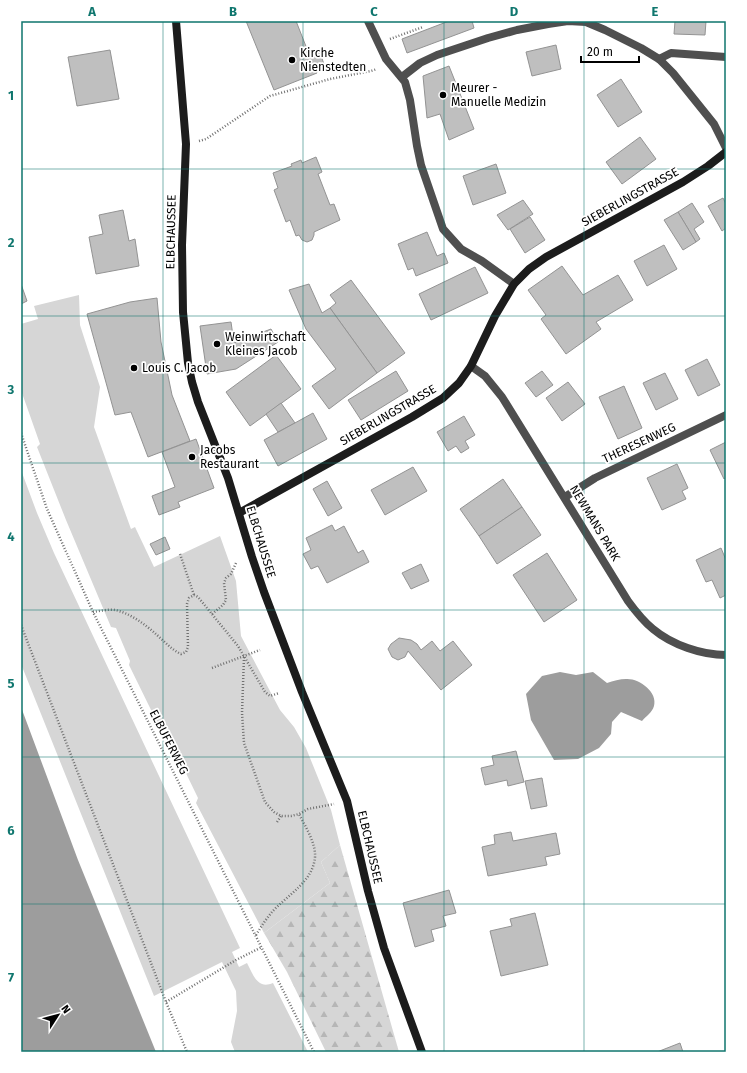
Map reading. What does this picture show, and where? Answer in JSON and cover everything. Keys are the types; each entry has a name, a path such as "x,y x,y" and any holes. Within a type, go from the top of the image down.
{"main road":[{"name":"ELBCHAUSSEE","path":"176,21 186,144 182,267 188,364 192,382 198,402 228,478 264,592 302,692 347,801 368,891 384,948 422,1052"},
{"name":"SIEBERLINGSTRASSE","path":"239,514 443,398 459,383 471,366 514,284 529,269 546,257 683,182 726,152"}],"street":[{"path":"368,21 380,49 388,62 405,82 410,100 421,165 444,229 461,249 482,261 514,284"},
{"path":"402,77 420,63 453,49 517,30 568,21 586,22 605,30 659,59 673,73 714,124 726,148"},
{"path":"659,59 671,53 726,57"},
{"name":"NEWMANS PARK","path":"471,366 485,376 502,397 628,601 641,618 654,631 682,646 707,654 726,655"},
{"name":"THERESENWEG","path":"565,497 595,478 726,415"}],"path":[{"path":"386,40 424,27"},
{"path":"186,144 206,139 270,96 330,79 374,71 388,62"},
{"name":"ELBUFERWEG","path":"21,433 47,509 93,612 314,1052"},
{"path":"180,554 194,595 198,597 208,608 238,646 265,692 270,696 279,693"},
{"path":"212,614 219,609 226,600 224,583 226,578 231,574 236,563"},
{"path":"93,612 114,610 126,614 143,624 176,652 181,654 186,652 188,647 187,604 189,598 194,595"},
{"path":"21,625 166,1002 187,1052"},
{"path":"212,668 260,650"},
{"path":"244,656 242,713 244,743 265,802 274,812 282,816 291,816 308,809 326,805"},
{"path":"256,935 272,912 304,882 312,869 315,856 313,844 299,814"},
{"path":"277,822 282,816"},
{"path":"166,1002 236,960 262,947"}],"green space":[{"path":"79,295 80,325 100,387 94,427 131,529 135,527 154,567 220,536 236,581 241,636 280,710 294,727 306,748 331,810 340,845 321,862 330,883 264,933 196,803 198,798 183,767 179,767 129,665 130,661 116,628 111,627 37,447 40,444 21,393 21,324 38,319 34,306"},
{"path":"21,470 54,553 240,948 232,952 239,967 247,963 259,983 268,985 273,983 308,1052 235,1052 231,1042 237,1011 236,991 222,962 154,996 21,664"},
{"path":"340,845 399,1052 326,1052 287,972 264,933 330,883 321,862"}],"shaded area":[{"path":"560,672 576,675 593,672 607,683 616,680 631,679 642,683 650,691 653,696 654,706 650,713 642,721 621,712 612,722 611,734 599,748 578,759 554,760 531,720 526,694 542,676"},
{"path":"21,707 78,860 156,1052 21,1052"}],"building":[{"name":"Kirche Nienstedten","path":"246,21 296,21 309,54 319,50 325,67 315,70 317,73 274,90"},
{"path":"449,21 472,21 474,28 407,53 402,39"},
{"path":"675,21 706,21 705,35 674,34"},
{"path":"556,45 561,69 532,76 526,52"},
{"path":"110,50 119,99 77,106 68,57"},
{"name":"Meurer - Manuelle Medizin","path":"449,66 474,129 449,140 440,114 427,118 423,76"},
{"path":"621,79 642,112 618,127 597,95"},
{"path":"640,137 656,159 622,184 606,162"},
{"path":"316,157 322,172 318,174 330,205 334,204 340,220 314,232 312,240 307,242 302,240 299,235 296,236 290,220 286,222 274,190 278,188 273,173 292,166 291,164 301,160 302,163"},
{"path":"496,164 506,193 473,205 463,176"},
{"path":"723,198 726,204 726,228 722,231 708,206"},
{"path":"523,200 533,214 508,230 497,215"},
{"path":"692,203 704,222 694,229 700,239 696,242 678,212"},
{"path":"123,210 129,241 135,239 139,266 96,274 89,237 103,234 99,215"},
{"path":"678,212 696,242 683,250 664,220"},
{"path":"530,217 545,240 525,253 510,229"},
{"path":"427,232 437,256 444,253 448,263 416,276 413,268 408,270 398,244"},
{"path":"664,245 677,269 647,286 634,261"},
{"path":"562,266 583,295 618,275 633,300 596,322 601,329 566,354 541,319 546,315 528,290"},
{"path":"475,267 488,293 431,320 419,294"},
{"path":"351,280 405,353 377,373 330,308 336,303 330,295"},
{"path":"21,284 27,301 21,304"},
{"path":"309,284 322,313 330,308 377,373 329,409 312,386 336,369 306,329 289,290"},
{"name":"Louis C. Jacob","path":"157,298 161,342 172,395 190,441 148,457 131,412 115,415 87,314 130,302"},
{"path":"231,322 234,343 271,329 278,342 236,369 207,374 200,326"},
{"path":"276,355 301,389 250,426 226,392"},
{"path":"707,359 720,385 698,396 685,370"},
{"path":"396,371 408,391 361,420 348,400"},
{"path":"542,371 553,385 536,397 525,383"},
{"path":"665,373 678,399 656,410 643,383"},
{"path":"568,382 585,404 562,421 546,398"},
{"path":"624,386 642,428 618,439 599,397"},
{"path":"281,403 295,423 278,432 266,414"},
{"path":"313,413 327,439 278,466 264,440"},
{"path":"464,416 475,435 465,441 469,448 461,453 456,446 448,451 437,432"},
{"path":"196,439 214,488 178,502 180,507 159,515 152,496 175,487 162,452"},
{"path":"726,442 726,477 724,479 710,450"},
{"path":"677,464 688,488 682,491 686,499 662,510 647,478"},
{"path":"413,467 427,491 385,515 371,490"},
{"path":"503,479 522,507 479,536 460,509"},
{"path":"327,481 342,508 328,516 313,489"},
{"path":"522,507 541,535 497,564 479,536"},
{"path":"332,525 335,531 344,526 358,553 363,550 369,562 327,583 318,566 311,569 303,554 311,550 306,538"},
{"path":"165,537 170,549 156,555 150,544"},
{"path":"721,548 726,560 726,595 720,598 712,580 706,582 696,560"},
{"path":"547,553 577,600 544,622 513,575"},
{"path":"421,564 429,581 411,589 402,573"},
{"path":"399,638 411,640 417,644 421,650 432,641 440,651 453,641 472,665 441,690 408,651 405,657 398,660 392,657 388,649 391,644"},
{"path":"516,751 524,782 508,786 507,780 485,785 481,768 494,765 492,756"},
{"path":"542,778 547,806 531,809 525,781"},
{"path":"511,832 513,841 556,833 560,854 545,857 547,865 488,876 482,847 495,844 494,835"},
{"path":"449,890 456,913 443,916 446,926 431,930 434,941 415,947 403,903"},
{"path":"535,913 548,965 501,976 490,931 512,926 510,919"},
{"path":"680,1043 683,1052 657,1052"}],"place":[{"name":"Kirche Nienstedten","path":"292,60"},
{"name":"Meurer - Manuelle Medizin","path":"443,95"},
{"name":"Weinwirtschaft Kleines Jacob","path":"217,344"},
{"name":"Louis C. Jacob","path":"134,368"},
{"name":"Jacobs Restaurant","path":"192,457"}]}
